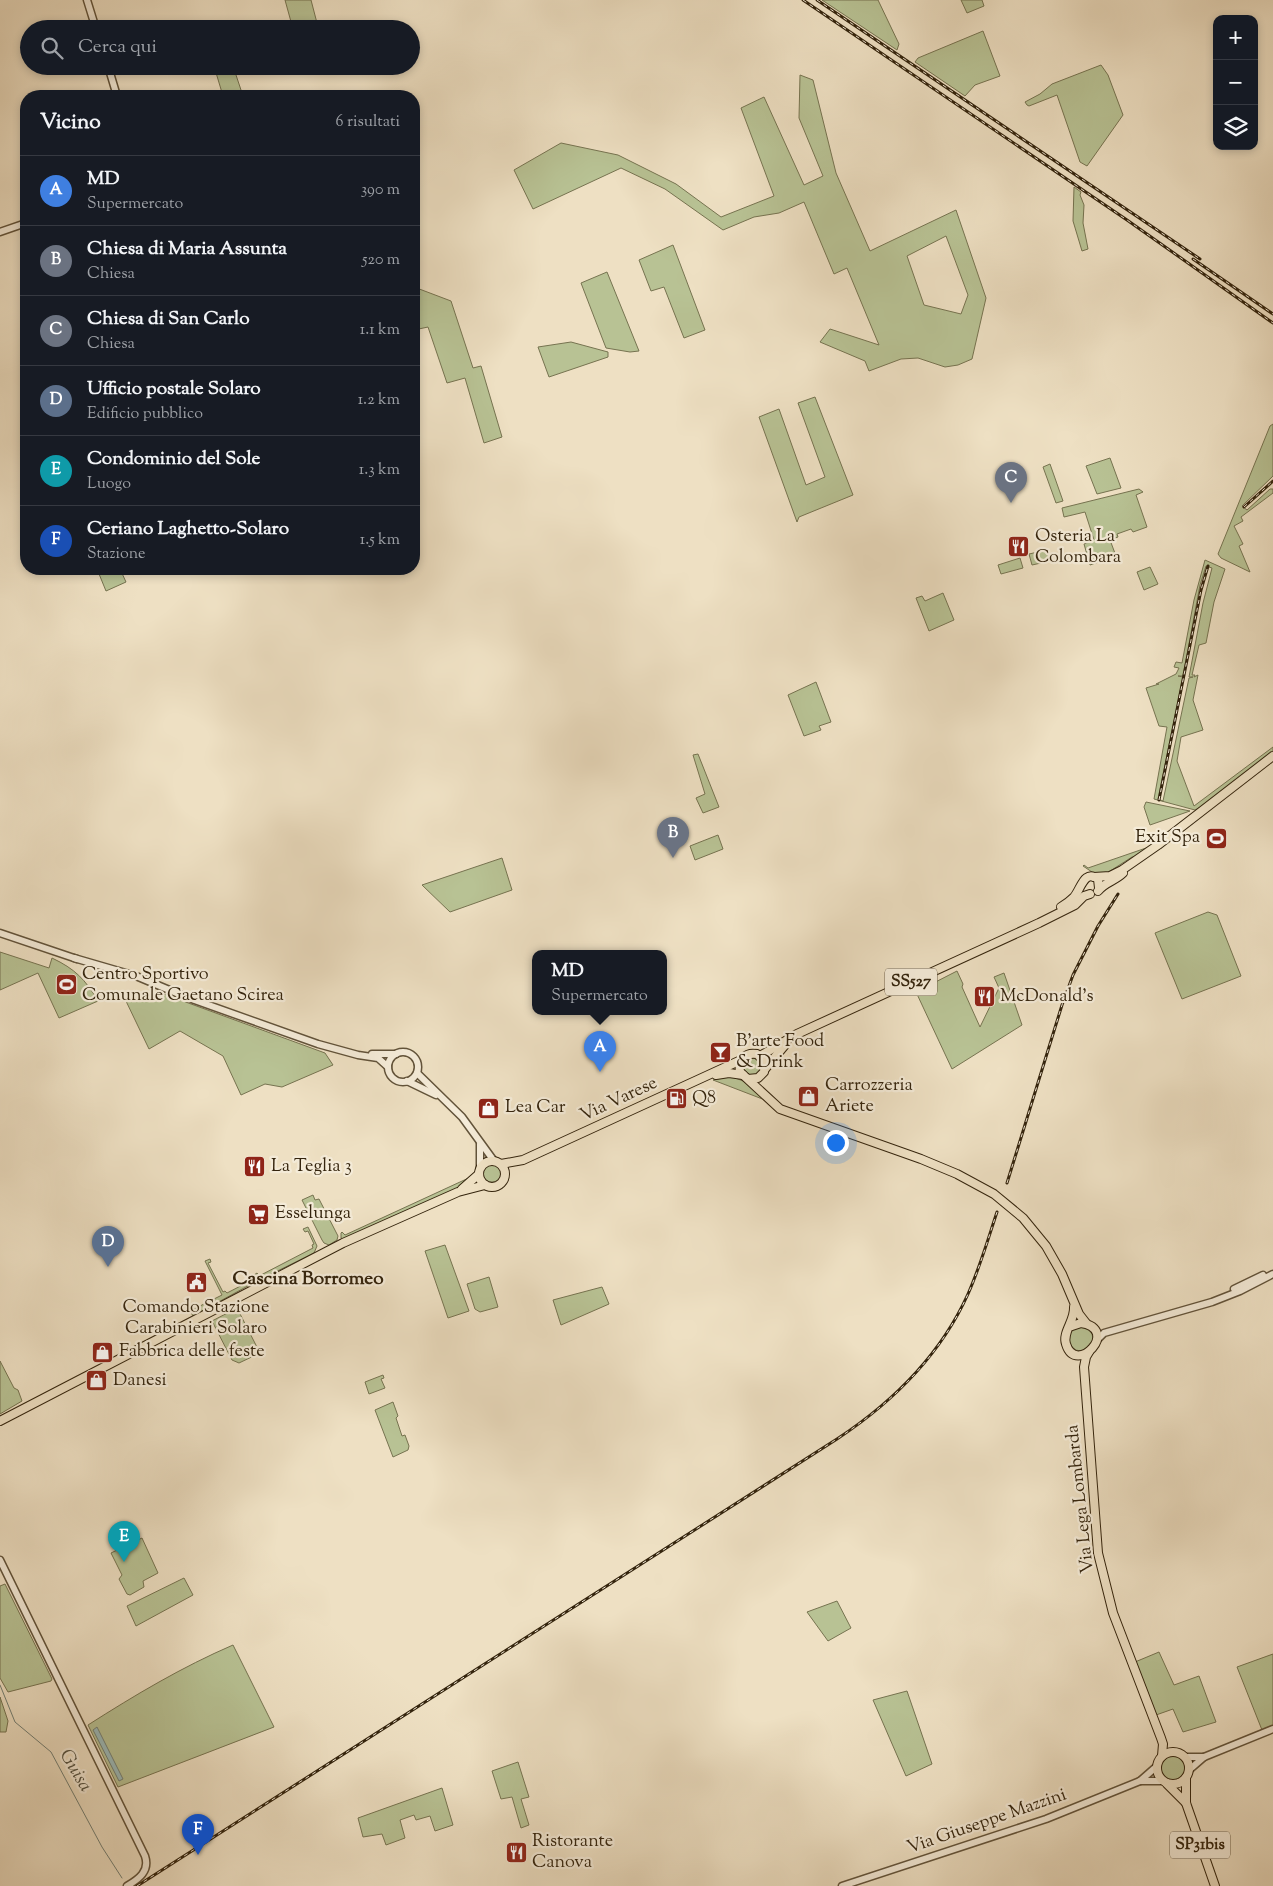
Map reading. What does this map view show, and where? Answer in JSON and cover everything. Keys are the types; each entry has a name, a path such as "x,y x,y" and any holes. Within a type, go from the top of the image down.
{"main road":[{"path":"1153,848 1119,877 1100,888 1095,894 1084,891 1082,882 1087,877 1102,878 1116,874 1273,756"},
{"path":"1094,877 1099,882 1100,888"},
{"name":"SS527","path":"1025,929 1068,902 1078,892 1082,882"},
{"name":"SS527","path":"741,1060 749,1054 760,1056 797,1034 1025,929 1075,905 1084,896 1090,894"},
{"name":"SS527","path":"746,1077 758,1078 778,1051 797,1034"},
{"path":"760,1056 765,1062 764,1085 767,1096"},
{"path":"741,1060 740,1068 746,1077 780,1109 930,1162 964,1177 994,1194 1023,1218 1043,1242 1062,1274 1082,1319 1096,1332 1096,1346 1089,1352 1081,1355 1074,1353"},
{"name":"Via Varese","path":"505,1177 524,1160 741,1060"},
{"name":"Via Varese","path":"700,1079 729,1073 746,1077"},
{"name":"Via Varese","path":"497,1163 524,1160"},
{"name":"SS527","path":"458,1192 480,1171 486,1162 497,1163"},
{"path":"497,1163 504,1169 505,1177"},
{"path":"480,1171 480,1180 485,1185"},
{"name":"SS527","path":"0,1420 343,1244 458,1192 485,1185 496,1187 503,1183 505,1177"},
{"path":"1074,1302 1073,1319 1066,1332 1065,1339 1068,1348 1078,1356 1084,1367"},
{"path":"1070,1327 1078,1323 1089,1325"},
{"name":"Via Lega Lombarda","path":"1089,1352 1084,1367 1098,1553 1113,1613 1162,1738 1162,1756"},
{"name":"Via Lega Lombarda","path":"1162,1738 1174,1752"},
{"path":"1174,1752 1188,1761 1189,1770 1186,1778 1177,1784 1164,1782 1156,1772 1156,1767 1162,1756 1174,1752"},
{"name":"SP31bis","path":"1186,1778 1186,1803 1215,1886"},
{"name":"SP31bis","path":"1164,1782 1186,1803"}],"street":[{"path":"87,0 93,20"},
{"path":"111,75 115,90"},
{"path":"0,232 20,225"},
{"path":"0,932 74,958 96,963 278,1030 340,1050 378,1058 388,1067 392,1078 401,1082 413,1079 417,1073 418,1066 415,1057 404,1052 396,1054 340,1050"},
{"path":"388,1067 391,1059 396,1054"},
{"path":"417,1073 462,1117 497,1163"},
{"path":"407,1081 444,1099"},
{"path":"480,1142 480,1171"},
{"path":"1216,1300 1245,1283 1273,1270"},
{"path":"1097,1340 1104,1333 1216,1300 1240,1291 1273,1274"},
{"path":"1089,1325 1111,1331"},
{"path":"0,1560 146,1860 144,1871 140,1878 127,1886"},
{"path":"1189,1770 1204,1757 1273,1729"},
{"path":"1185,1758 1204,1757"},
{"name":"Via Giuseppe Mazzini","path":"842,1886 1046,1819 1140,1781 1156,1767"},
{"name":"Via Giuseppe Mazzini","path":"1140,1781 1164,1782"}],"green space":[{"path":"285,0 311,0 316,20 291,20"},
{"path":"822,0 878,0 899,44 897,50"},
{"path":"961,0 982,0 984,6 967,13"},
{"path":"983,31 1000,76 975,85 965,96 915,62 918,58"},
{"path":"1101,65 1108,75 1123,115 1087,166 1080,162 1057,95 1029,106 1025,102 1040,94 1052,84"},
{"path":"217,75 236,75 241,90 221,90"},
{"path":"800,75 813,80 836,173 870,251 956,210 986,298 972,359 958,365 945,367 918,358 901,359 869,371 865,361 820,342 830,329 879,345 847,268 834,274 804,202 779,213 754,217 723,230 665,189 621,168 533,209 514,170 561,143 618,155 676,184 721,217 774,196 741,108 764,97 804,185 823,176 799,118","holes":["946,236 968,295 961,314 924,305 907,256"]},
{"path":"1074,187 1081,192 1080,195 1084,205 1083,223 1088,249 1082,251 1073,221"},
{"path":"673,245 705,330 684,338 664,287 651,291 639,260"},
{"path":"607,272 639,351 630,352 606,348 581,283"},
{"path":"420,289 451,301 473,368 481,366 502,437 484,443 465,378 447,383 428,327 420,329"},
{"path":"571,342 608,352 608,357 549,377 538,347"},
{"path":"815,397 853,495 799,517 797,522 759,417 779,409 806,485 825,477 798,403"},
{"path":"1273,424 1273,476 1242,506 1247,510 1270,489 1273,489 1273,493 1241,517 1243,521 1234,526 1243,544 1239,546 1250,572 1221,558 1218,554 1270,426"},
{"path":"1110,458 1121,488 1097,494 1086,466"},
{"path":"1050,464 1063,501 1056,503 1043,467"},
{"path":"1139,489 1143,492 1136,495 1147,527 1133,532 1131,529 1117,534 1118,537 1110,540 1116,556 1090,565 1084,544 1094,540 1085,512 1064,517 1062,508"},
{"path":"1047,550 1050,561 1032,565 1029,554"},
{"path":"1020,558 1023,568 1001,574 998,565"},
{"path":"1205,560 1225,569 1214,602 1206,643 1199,645 1192,675 1195,675 1194,677 1198,675 1193,700 1203,730 1181,737 1177,761 1194,806 1273,747 1273,752 1195,810 1154,799 1167,727 1159,726 1146,688 1159,684 1156,684 1176,674 1179,668 1174,667 1176,662 1182,663 1194,600","holes":["1206,566 1212,568 1203,603 1189,677 1193,677 1189,678 1163,801 1158,799 1183,677 1178,676 1183,676 1200,585"]},
{"path":"1150,567 1158,584 1144,590 1137,572"},
{"path":"99,575 123,575 126,582 106,591"},
{"path":"943,593 954,620 929,631 916,598 922,596 925,601"},
{"path":"816,682 831,722 819,726 821,730 804,736 788,695"},
{"path":"698,754 719,807 703,813 696,798 705,794 693,755"},
{"path":"1146,802 1190,811 1150,825 1144,807"},
{"path":"718,835 723,849 695,860 690,846"},
{"path":"1149,847 1137,857 1132,857 1107,873 1095,874 1083,866 1088,868"},
{"path":"502,858 512,890 450,912 422,885"},
{"path":"1208,912 1217,915 1241,976 1182,999 1155,933"},
{"name":"Centro Sportivo Comunale Gaetano Scirea","path":"0,952 49,968 52,958 79,975 98,1001 59,1018 38,973 0,990"},
{"path":"957,971 980,1027 999,988 994,977 1004,973 1022,1025 952,1069 916,992"},
{"path":"161,993 325,1053 333,1065 282,1087 265,1084 241,1095 223,1056 180,1031 149,1049 125,999 129,994"},
{"path":"752,1058 758,1061 761,1067 758,1073 752,1076 746,1073 743,1067 746,1061"},
{"path":"730,1076 751,1084 765,1100 713,1080"},
{"path":"492,1164 498,1167 501,1173 498,1179 492,1182 486,1179 483,1173 486,1167"},
{"path":"473,1176 467,1183 452,1191 346,1240 341,1238 342,1232 345,1235"},
{"path":"313,1195 315,1200 319,1199 338,1236 337,1240 329,1245 322,1240 302,1200"},
{"path":"308,1227 317,1246 314,1253 255,1282 193,1316 190,1311 222,1295 205,1261 210,1259 211,1262 208,1263 223,1292 227,1293 256,1278 254,1275 257,1273 259,1276 313,1248 312,1245 314,1244 308,1231 305,1232 303,1229"},
{"path":"445,1245 469,1311 448,1318 425,1251"},
{"path":"489,1277 498,1307 480,1312 475,1309 467,1284"},
{"path":"602,1287 609,1304 561,1325 553,1300"},
{"path":"237,1308 260,1353 239,1363 232,1360 212,1321"},
{"path":"1081,1327 1090,1330 1093,1339 1090,1348 1081,1351 1072,1348 1069,1339 1072,1330"},
{"path":"0,1361 14,1388 18,1390 22,1401 0,1414"},
{"path":"383,1375 384,1378 381,1379 385,1388 369,1394 365,1382"},
{"path":"393,1402 402,1436 405,1435 409,1446 408,1450 393,1457 375,1410"},
{"path":"142,1538 158,1573 143,1581 144,1587 130,1595 127,1594 119,1579 122,1575 111,1553"},
{"path":"184,1578 193,1595 136,1626 127,1606"},
{"path":"5,1584 52,1679 51,1681 8,1692 0,1678 0,1586"},
{"path":"837,1601 851,1628 828,1641 807,1612"},
{"path":"233,1645 274,1727 118,1787 88,1725 159,1682"},
{"path":"1159,1652 1174,1685 1199,1676 1216,1722 1183,1732 1173,1709 1156,1715 1135,1662"},
{"path":"1273,1654 1273,1726 1262,1730 1237,1667"},
{"path":"907,1691 932,1764 906,1776 873,1700"},
{"path":"0,1697 8,1721 6,1732 0,1732"},
{"path":"1173,1756 1182,1760 1186,1769 1182,1778 1173,1782 1164,1778 1160,1769 1164,1760"},
{"path":"518,1762 529,1797 521,1799 529,1825 521,1828 512,1797 501,1799 492,1771"},
{"path":"442,1788 453,1825 435,1831 430,1816 416,1820 414,1815 400,1820 405,1838 386,1845 382,1834 363,1837 358,1818"}],"water":[{"path":"97,1727 123,1779 119,1781 93,1730"}],"waterway":[{"name":"Guisa","path":"0,1685 15,1722 51,1752 102,1847 122,1878"}],"railway":[{"path":"803,0 1127,220 1273,323"},
{"path":"817,0 1200,259"},
{"path":"1193,259 1273,314"},
{"path":"1244,507 1273,481"},
{"path":"1159,800 1201,590 1208,566"},
{"path":"1007,1183 1073,975 1098,926 1118,894"},
{"path":"137,1886 858,1425 913,1376 944,1338 968,1294 997,1212"}],"place":[{"name":"Chiesa di San Carlo","path":"1011,503"},
{"name":"Osteria La Colombara","path":"1019,547"},
{"name":"Exit Spa","path":"1216,838"},
{"name":"Chiesa di Maria Assunta","path":"673,858"},
{"name":"Centro Sportivo Comunale Gaetano Scirea","path":"66,985"},
{"name":"McDonald's","path":"984,997"},
{"name":"B'arte Food & Drink","path":"720,1052"},
{"name":"MD","path":"600,1072"},
{"name":"Carrozzeria Ariete","path":"809,1096"},
{"name":"Q8","path":"676,1099"},
{"name":"Lea Car","path":"489,1108"},
{"name":"La Teglia 3","path":"255,1167"},
{"name":"Esselunga","path":"259,1214"},
{"name":"Ufficio postale Solaro","path":"108,1267"},
{"name":"Comando Stazione Carabinieri Solaro","path":"196,1283"},
{"name":"Fabbrica delle feste","path":"103,1352"},
{"name":"Danesi","path":"97,1381"},
{"name":"Condominio del Sole","path":"124,1562"},
{"name":"Ristorante Canova","path":"516,1852"},
{"name":"Ceriano Laghetto-Solaro","path":"198,1855"}],"district":[{"name":"Cascina Borromeo","path":"308,1279"}]}
